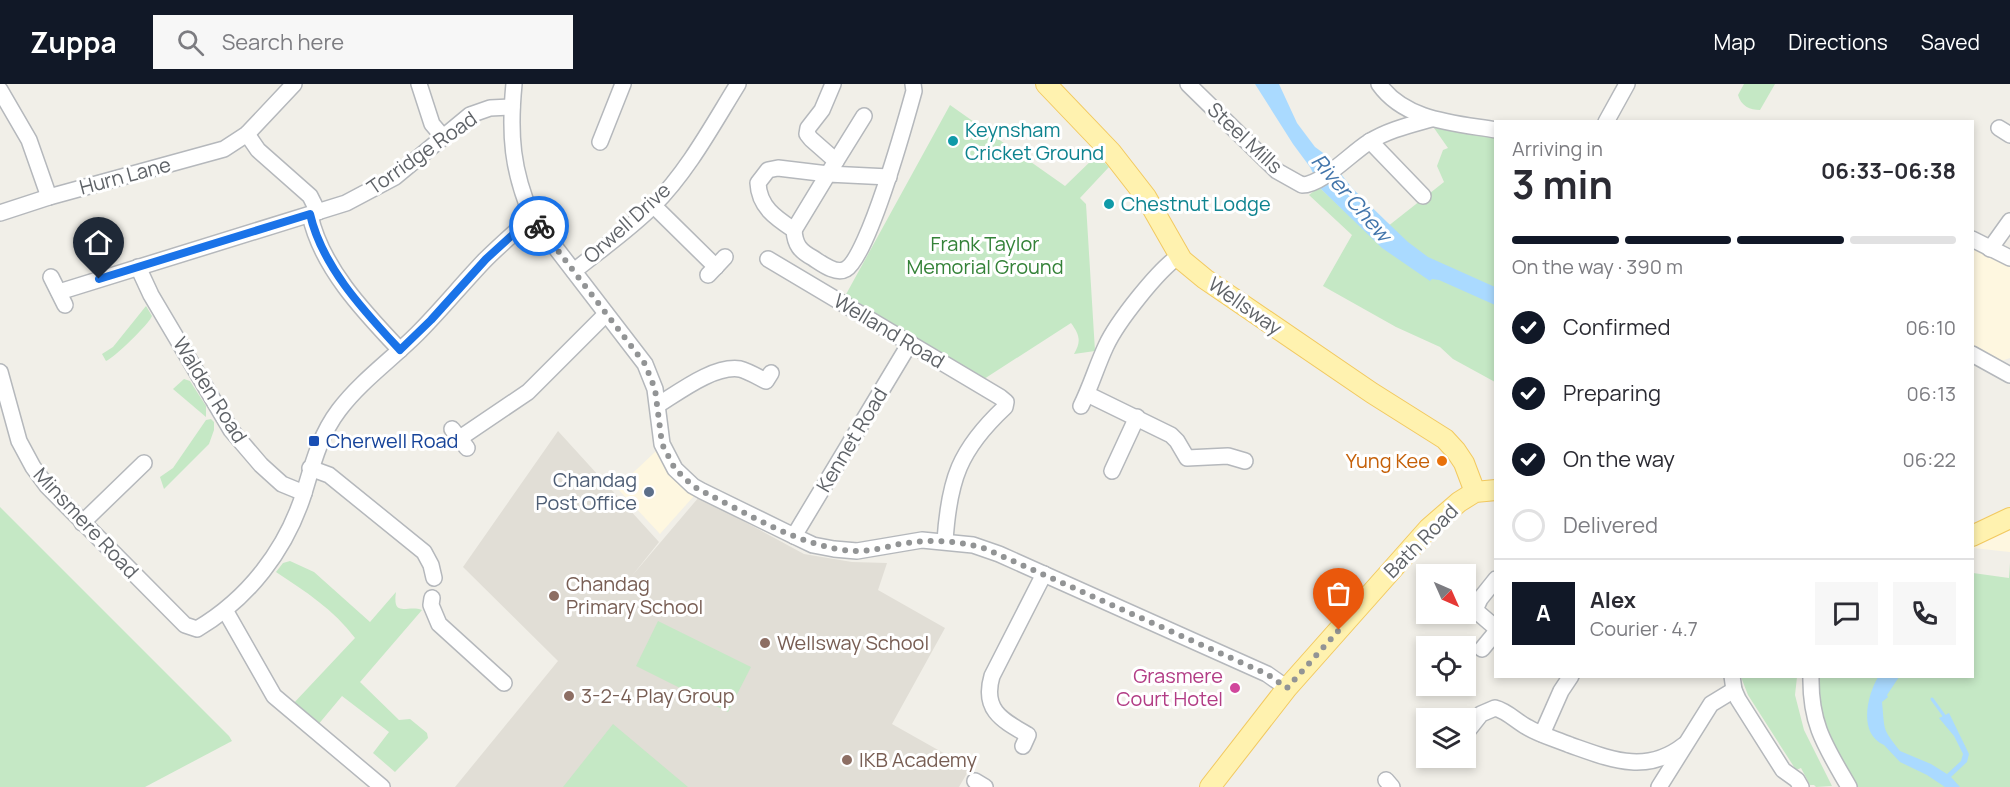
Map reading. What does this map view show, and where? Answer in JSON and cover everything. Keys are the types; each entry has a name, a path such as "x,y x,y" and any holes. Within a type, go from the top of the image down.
{"main road":[{"name":"Wellsway","path":"1046,84 1130,175 1146,196 1179,256 1192,270 1372,393 1444,439 1464,463 1475,492"},
{"path":"1475,492 1494,490"},
{"name":"Bath Road","path":"1210,787 1287,688 1429,528 1453,506 1475,492"},
{"path":"1974,535 2010,518"}],"street":[{"name":"Hurn Lane","path":"0,213 49,197 224,149 247,134 294,84"},
{"path":"419,84 432,124 443,137"},
{"path":"514,84 512,107 514,163 521,192 532,217 645,364 655,389 662,444 669,460 683,478 702,491 813,544 857,551 922,540 945,541 982,548 1267,674 1287,688"},
{"path":"600,142 623,84"},
{"name":"Orwell Drive","path":"574,271 654,206 682,172 738,84"},
{"path":"832,167 807,134 808,128 822,110 833,84"},
{"path":"864,116 795,230 795,239 800,250 830,268 845,270 853,263 869,230 889,177 914,91 913,84"},
{"name":"Steel Mills","path":"1188,84 1277,171 1302,185 1315,182 1370,141 1396,129 1431,119"},
{"path":"1607,120 1627,84"},
{"path":"1378,86 1399,103 1431,119 1494,130"},
{"path":"0,90 29,140 49,197"},
{"path":"1396,129 1402,121 1403,113 1399,103"},
{"name":"Torridge Road","path":"51,277 62,298 138,267 346,203 383,184 470,116 490,108 512,107"},
{"path":"247,134 258,150 310,196 314,213 315,236 343,282 400,350"},
{"path":"1370,141 1423,196"},
{"path":"795,230 776,217 763,204 758,192 758,183 768,170 832,167 889,177"},
{"path":"654,206 716,266"},
{"path":"382,787 274,696 225,610 262,573 282,545 304,493 319,444 340,409 431,320 486,259 532,217"},
{"path":"1990,249 2010,220"},
{"path":"1974,240 2010,258"},
{"path":"1179,256 1167,264 1135,303 1110,339 1084,400 1137,417 1171,435 1178,441 1185,465 1228,456 1245,461"},
{"name":"Welland Road","path":"768,260 1006,402 1005,406 986,425 963,458 947,505 945,541"},
{"name":"Walden Road","path":"138,267 151,295 231,430 261,465 282,484 304,493"},
{"path":"460,438 528,392 606,314"},
{"name":"Kennet Road","path":"794,536 910,343"},
{"path":"1974,355 2010,375"},
{"path":"658,405 713,373 728,369 741,369 766,381"},
{"name":"Minsmere Road","path":"0,372 24,450 47,486 82,524 185,625 197,629 225,610"},
{"path":"1112,471 1137,417"},
{"path":"82,524 144,463"},
{"path":"310,468 329,475 424,552 431,565 434,578"},
{"path":"1028,736 997,714 992,706 989,689 992,676 1044,574"},
{"path":"1494,582 1480,599 1475,610 1494,628"},
{"path":"432,598 431,605 439,624 504,683"},
{"path":"1482,649 1494,633"},
{"path":"1542,734 1561,691 1570,678"},
{"path":"1811,678 1812,703 1822,742 1849,787"},
{"path":"1659,787 1711,704 1733,683 1782,770 1783,787"},
{"path":"1476,720 1481,714 1495,708 1542,734 1604,757 1625,762 1649,762 1672,755 1684,745"},
{"path":"1782,770 1797,780 1801,787"}],"shaded area":[{"path":"1974,247 2010,265 2010,358 1998,362 1974,348"},
{"name":"Wellsway School","path":"558,431 659,542 631,577 699,497 804,554 852,562 887,563 878,590 945,628 892,724 970,768 959,787 455,787 558,661 463,567"},
{"path":"656,451 674,477 694,496 660,534 617,488"},
{"path":"2010,528 2010,552 1974,548 1974,546"}],"green space":[{"path":"1744,84 1775,84 1760,110 1749,108 1741,102 1738,95"},
{"name":"Frank Taylor Memorial Ground","path":"950,105 1065,186 1097,155 1109,167 1080,198 1086,204 1095,351 1074,354 1078,338 1071,323 984,379 844,298"},
{"path":"1434,128 1494,136 1494,381 1453,359 1440,347 1396,327 1323,286 1352,235 1309,195 1319,187 1373,238 1444,182 1437,166 1443,150 1448,148"},
{"path":"146,306 152,316 123,348 106,361 102,354 113,347"},
{"path":"184,379 190,381 206,406 206,417 173,389"},
{"path":"211,419 214,422 214,430 209,444 164,489 160,477 173,468 206,420"},
{"path":"0,507 232,741 145,787 0,787"},
{"path":"290,561 314,572 370,622 396,592 395,600 399,608 422,610 360,682 399,720 410,719 427,733 428,738 395,772 373,753 389,732 342,696 317,726 292,705 355,638 328,610 276,572 283,563"},
{"path":"2010,563 2010,787 1857,787 1820,722 1815,678 1974,678 1974,573 2009,578"},
{"path":"658,621 751,667 728,712 636,666"},
{"path":"1741,678 1797,678 1795,695 1804,730 1832,786 1810,785 1801,768 1796,770 1748,695"},
{"path":"613,724 688,787 563,787"}],"water":[{"name":"River Chew","path":"1255,84 1279,84 1297,123 1352,188 1408,242 1428,257 1494,287 1494,305 1439,280 1430,281 1382,248 1321,189 1310,167"},
{"path":"1878,678 1898,678 1887,695 1888,697 1882,702 1887,733 1900,751 1931,764 1947,774 1961,761 1963,754 1954,736 1939,718 1949,713 1969,754 1967,762 1951,777 1960,787 1945,787 1900,762 1876,740 1868,724 1867,714"}],"waterway":[{"path":"1932,699 1945,717"}],"way so far":[{"path":"539,226 645,364 655,389 658,426 669,460 683,478 702,491 794,536 834,549 857,551 922,540 945,541 986,549 1267,674 1287,688 1339,630"}],"place":[{"name":"Keynsham Cricket Ground","path":"953,141"},
{"name":"Chestnut Lodge","path":"1109,204"},
{"name":"Cherwell Road","path":"314,441"},
{"name":"Yung Kee","path":"1442,461"},
{"name":"Chandag Post Office","path":"649,492"},
{"name":"Chandag Primary School","path":"554,596"},
{"name":"Wellsway School","path":"765,643"},
{"name":"Grasmere Court Hotel","path":"1235,688"},
{"name":"3-2-4 Play Group","path":"569,696"},
{"name":"IKB Academy","path":"847,760"}],"route":[{"path":"99,279 310,214 315,236 343,282 400,350 431,320 486,259 532,217 539,226"}]}
